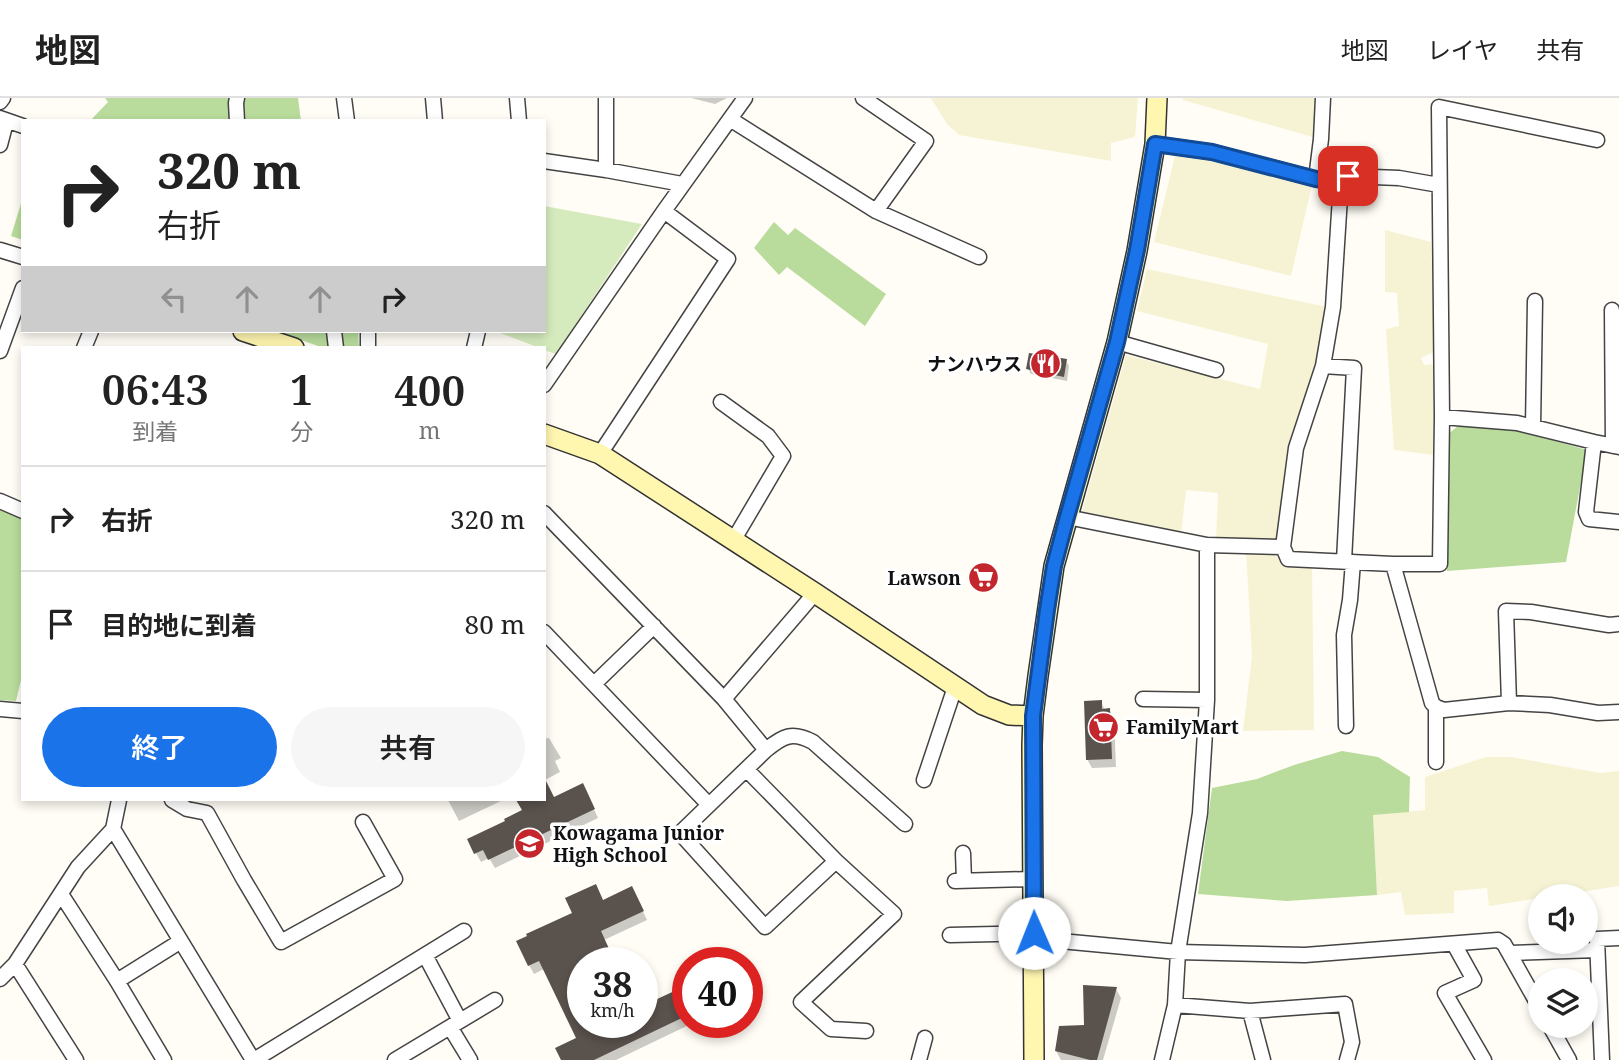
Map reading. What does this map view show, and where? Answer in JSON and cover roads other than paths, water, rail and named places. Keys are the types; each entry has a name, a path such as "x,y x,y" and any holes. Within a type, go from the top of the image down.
{"street":[{"path":"0,102 4,98"},
{"path":"237,98 237,119"},
{"path":"344,98 346,119"},
{"path":"433,98 435,119"},
{"path":"517,98 519,119"},
{"path":"606,98 606,170"},
{"path":"546,383 682,184 745,98"},
{"path":"863,98 926,141 876,211"},
{"path":"1034,1060 1033,716 1041,653 1054,566 1117,342 1137,250 1155,144 1157,98"},
{"path":"1323,98 1323,180"},
{"path":"1155,144 1212,152 1337,185 1340,197 1333,307 1323,366 1296,449 1283,547 1289,559 1440,564 1442,417 1439,107 1598,141"},
{"path":"730,119 876,211 979,257"},
{"path":"0,145 3,120 21,125"},
{"path":"546,162 682,184"},
{"path":"1323,180 1348,176 1399,178 1439,185"},
{"path":"600,454 729,259 664,211"},
{"path":"0,250 21,256"},
{"path":"0,351 21,293"},
{"path":"1533,427 1535,301"},
{"path":"1442,417 1517,423 1616,446 1612,310"},
{"path":"249,333 288,346"},
{"path":"1117,342 1216,370"},
{"path":"1323,366 1354,368 1348,561 1350,600 1344,635 1346,726"},
{"path":"721,402 768,436 783,456 733,541"},
{"path":"546,435 600,454 995,711 1009,715 1033,716"},
{"path":"1594,442 1586,512 1589,519 1619,522"},
{"path":"0,500 21,510"},
{"path":"546,515 724,699 766,750"},
{"path":"1067,517 1207,545 1283,547"},
{"path":"1162,1060 1175,1005 1178,952 1200,813 1207,700 1207,545"},
{"path":"1393,564 1436,707 1436,762"},
{"path":"724,699 815,593"},
{"path":"1509,703 1506,611 1531,612 1609,625 1619,624"},
{"path":"594,684 654,626"},
{"path":"546,634 709,805"},
{"path":"924,780 955,687"},
{"path":"1143,699 1207,700"},
{"path":"1436,707 1444,710 1509,703 1550,705 1598,713 1619,712"},
{"path":"0,709 21,711"},
{"path":"836,861 765,927 680,833 766,750 779,739 791,736 801,736 813,742 905,824"},
{"path":"747,770 836,861 894,914 801,1002 831,1029 866,1031"},
{"path":"0,979 15,964 78,867 113,829 120,801"},
{"path":"174,801 187,809 207,814 281,942 396,879 363,822"},
{"path":"113,829 253,1060 464,931"},
{"path":"963,853 959,881 1032,879"},
{"path":"61,894 164,1060"},
{"path":"950,935 1033,936 1050,940 1178,952 1305,955 1498,940 1504,944 1528,987"},
{"path":"1598,939 1619,938"},
{"path":"117,981 181,941"},
{"path":"1454,944 1474,980 1445,993 1484,1060"},
{"path":"1509,953 1528,952"},
{"path":"1597,954 1602,1060"},
{"path":"425,955 470,1060"},
{"path":"15,964 69,1058"},
{"path":"395,1060 495,1000"},
{"path":"1175,1005 1250,1011 1345,1003 1352,1042 1346,1060"},
{"path":"1250,1011 1264,1060"},
{"path":"919,1060 925,1038"},
{"path":"1557,1038 1569,1060"}],"place":[{"name":"ナンハウス","path":"1045,364"},
{"name":"Lawson","path":"984,578"},
{"name":"FamilyMart","path":"1103,727"},
{"name":"Kowagama Junior High School","path":"530,844"}]}
